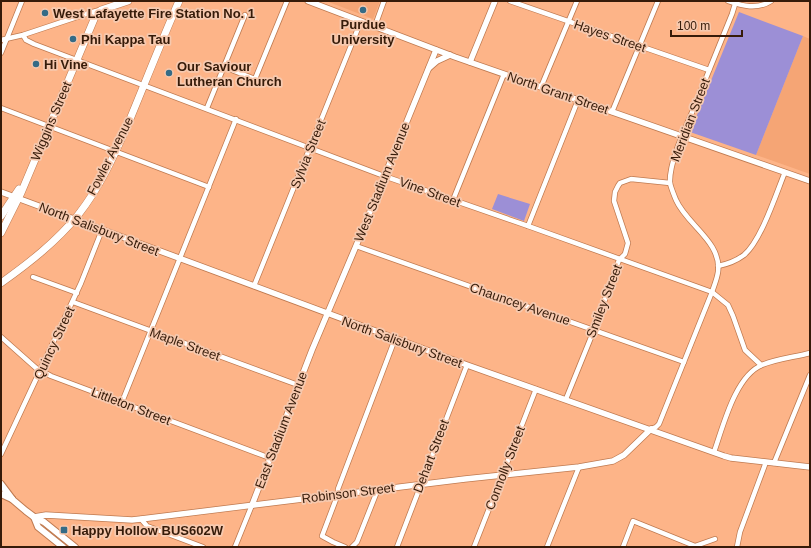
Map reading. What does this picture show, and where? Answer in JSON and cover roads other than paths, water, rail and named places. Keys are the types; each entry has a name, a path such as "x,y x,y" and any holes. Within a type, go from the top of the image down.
{"main road":[{"path":"101,10 128,1"},
{"name":"Fowler Avenue","path":"1,283 36,257 74,220 101,181 116,151 178,1"},
{"name":"Wiggins Street","path":"16,198 31,168 95,17 101,10"},
{"path":"1,216 16,198"},
{"path":"1,233 16,198"},
{"path":"1,484 14,500 34,517 44,522 75,547"},
{"path":"1,494 14,500"},
{"path":"34,517 38,527 63,547"}],"street":[{"path":"1,53 22,1"},
{"path":"224,67 255,79 287,1"},
{"name":"North Grant Street","path":"308,1 436,50 810,181"},
{"path":"374,26 384,1"},
{"path":"470,62 495,1"},
{"name":"Hayes Street","path":"510,1 709,70"},
{"path":"541,87 577,1"},
{"path":"612,112 658,1"},
{"path":"728,1 754,6 762,5 771,1"},
{"name":"Meridian Street","path":"670,183 672,168 682,137 735,2"},
{"path":"1,40 23,35 101,10"},
{"path":"207,108 245,15"},
{"name":"Sylvia Street","path":"254,286 361,21"},
{"name":"Vine Street","path":"23,35 26,40 31,43 207,108 384,176 712,292 728,306 745,350 761,365"},
{"name":"West Stadium Avenue","path":"327,314 436,50"},
{"path":"427,70 438,61 450,55"},
{"path":"453,200 504,74"},
{"path":"528,226 578,100"},
{"path":"1,108 209,187"},
{"path":"122,402 236,119"},
{"path":"718,266 737,260 750,250 759,236 785,172"},
{"name":"Smiley Street","path":"566,399 594,330 619,260 624,254 628,243 614,201 615,192 618,186 625,181 632,179 670,183"},
{"path":"651,430 659,424 712,292 718,272 717,258 714,249 710,242 690,221 679,206 670,183"},
{"name":"North Salisbury Street","path":"1,192 395,339 731,458 810,467"},
{"name":"Quincy Street","path":"1,454 73,302 102,230"},
{"name":"Chauncey Avenue","path":"356,246 684,362"},
{"path":"34,277 77,293"},
{"name":"Maple Street","path":"73,302 298,385"},
{"name":"East Stadium Avenue","path":"235,547 327,314"},
{"name":"Littleton Street","path":"1,337 41,371 51,376 270,458"},
{"path":"344,547 322,536 338,494 338,489 395,339"},
{"path":"714,452 740,384 743,380 761,365 810,353"},
{"name":"Dehart Street","path":"396,547 467,365"},
{"path":"774,463 808,386 810,375"},
{"name":"Connolly Street","path":"474,547 536,389"},
{"name":"Robinson Street","path":"34,517 46,515 132,520 503,474 579,467 617,460 651,430"},
{"path":"737,547 740,532 766,462"},
{"path":"547,547 579,467"},
{"path":"352,547 357,542 378,489"},
{"path":"141,519 147,526 203,547"},
{"path":"623,547 633,521 695,546 716,539"}],"place":[{"name":"Purdue University","path":"363,10"},
{"name":"West Lafayette Fire Station No. 1","path":"45,13"},
{"name":"Phi Kappa Tau","path":"73,39"},
{"name":"Hi Vine","path":"36,64"},
{"name":"Our Saviour Lutheran Church","path":"169,73"},
{"name":"Happy Hollow BUS602W","path":"64,530"}]}
